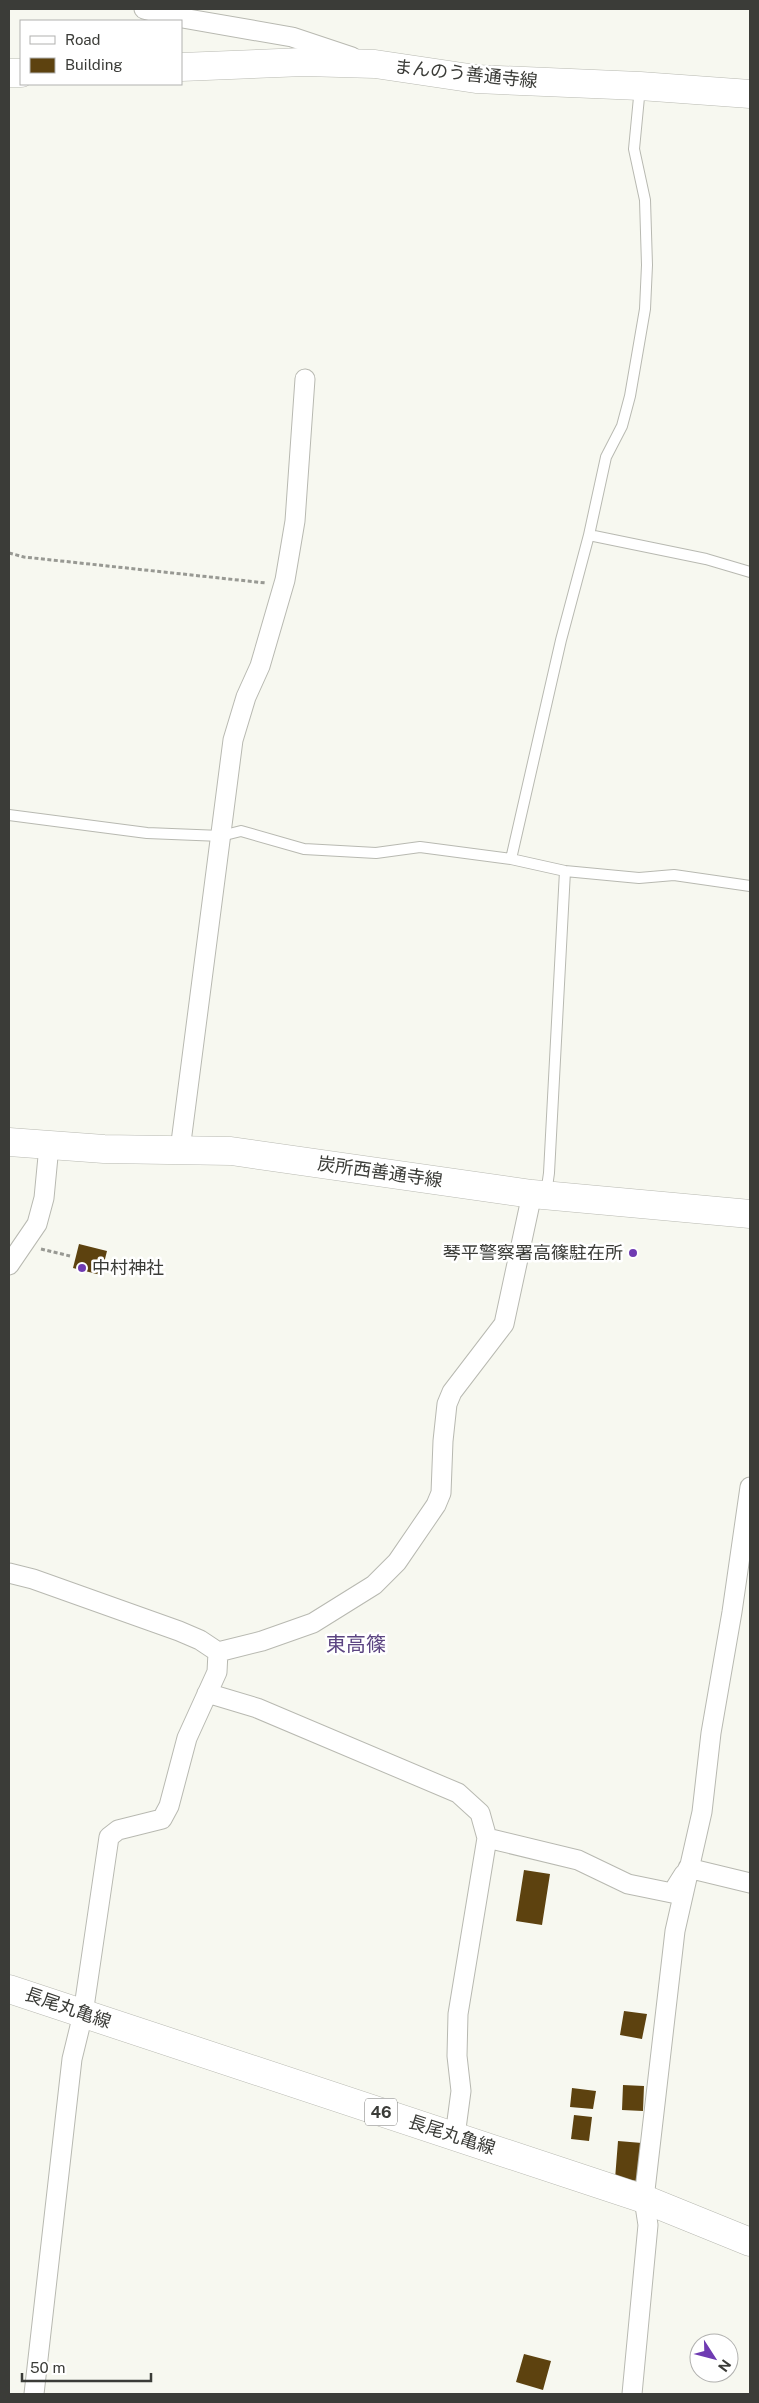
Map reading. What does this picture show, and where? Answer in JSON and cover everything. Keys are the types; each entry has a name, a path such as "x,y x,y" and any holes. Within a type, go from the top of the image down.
{"main road":[{"name":"まんのう善通寺線","path":"182,67 304,62 375,64 476,79 640,86 750,94"},
{"name":"炭所西善通寺線","path":"9,1142 49,1146 240,1152 600,1202 750,1214"},
{"name":"長尾丸亀線","path":"9,1989 644,2198 750,2242"}],"street":[{"path":"144,9 171,16 292,37 375,64"},
{"path":"180,1150 233,740 246,697 260,666 286,570 295,521 304,379"},
{"path":"9,1265 37,1224 44,1198 49,1146"},
{"path":"9,1573 33,1579 179,1630 200,1640 218,1652 262,1641 313,1622 374,1585 396,1562 436,1505 441,1493 443,1441 447,1404 452,1392 504,1324 539,1194"},
{"path":"632,2394 648,2225 644,2198 675,1931 702,1812 711,1733 741,1613 750,1487"},
{"path":"34,2394 72,2059 83,2014 109,1837 118,1830 162,1819 170,1806 174,1783 187,1738 218,1672 218,1652"},
{"path":"207,1693 257,1708 458,1793 480,1813 487,1838 458,2014 457,2056 461,2091 455,2136"},
{"path":"487,1838 578,1860 628,1884 672,1893 688,1868"},
{"path":"688,1868 750,1883"}],"lane":[{"path":"512,859 561,640 589,535 606,457 622,426 630,396 645,309 647,265 645,200 634,149 640,86"},
{"path":"589,535 706,559 750,572"},
{"path":"9,815 147,833 221,836 241,831 304,849 376,853 420,847 512,859 565,871 639,878 674,875 750,886"},
{"path":"539,1194 549,1173 565,871"}],"path":[{"path":"9,553 24,557 269,584"},
{"path":"24,1244 70,1256"}],"building":[{"path":"79,1244 107,1251 101,1275 73,1268"},
{"path":"524,1870 550,1874 542,1925 516,1921"},
{"path":"624,2011 647,2014 642,2039 620,2035"},
{"path":"623,2085 644,2086 643,2111 622,2110"},
{"path":"572,2088 596,2091 593,2109 570,2107"},
{"path":"574,2115 592,2117 589,2141 571,2139"},
{"path":"618,2141 642,2143 639,2181 615,2179"},
{"path":"524,2354 551,2361 543,2390 516,2382"}],"place":[{"name":"琴平警察署高篠駐在所","path":"633,1253"},
{"name":"中村神社","path":"82,1268"}],"district":[{"name":"東高篠","path":"356,1644"}]}
